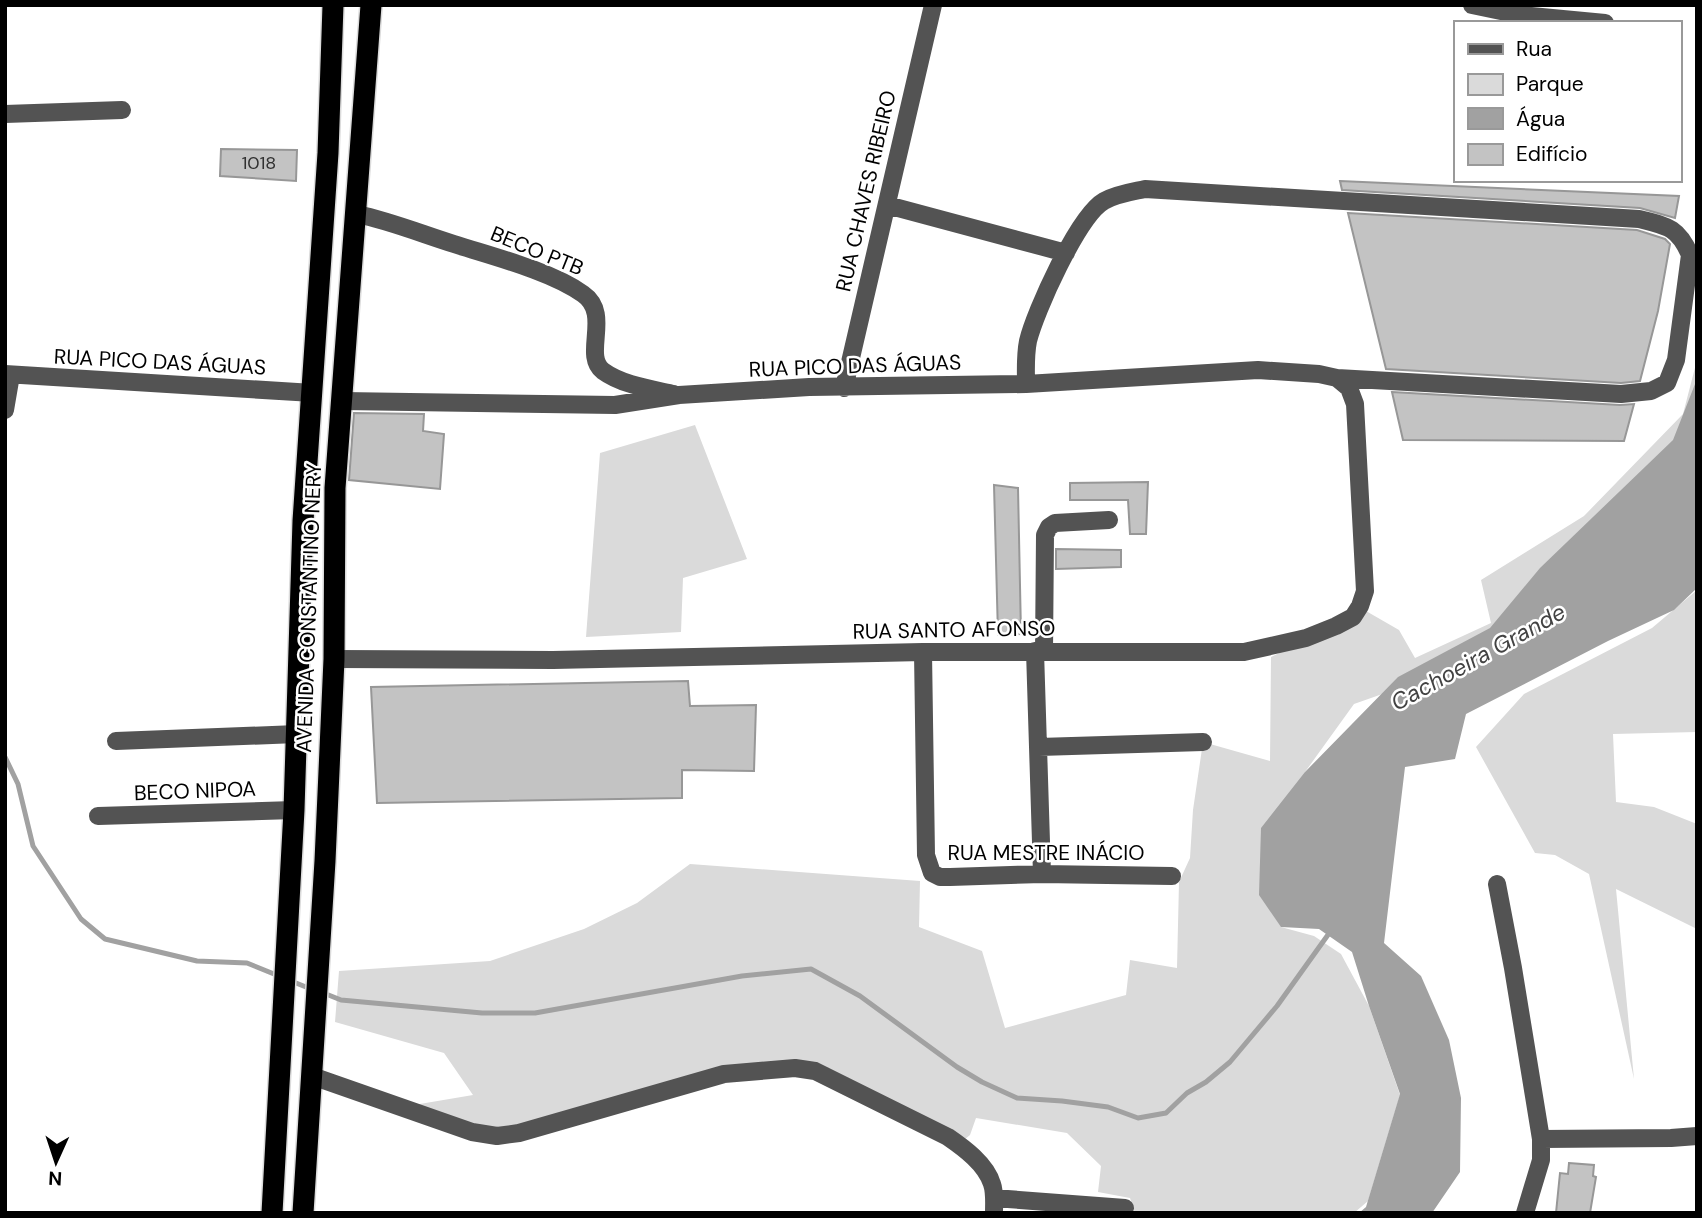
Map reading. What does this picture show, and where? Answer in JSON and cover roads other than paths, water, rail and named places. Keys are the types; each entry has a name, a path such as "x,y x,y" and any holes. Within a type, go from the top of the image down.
{"highway":[{"name":"AVENIDA CONSTANTINO NERY","path":"272,1213 294,810 303,521 328,153 333,5"},
{"name":"AVENIDA CONSTANTINO NERY","path":"303,1213 317,1002 334,659 335,488 371,5"}],"street":[{"name":"RUA CHAVES RIBEIRO","path":"844,388 933,5"},
{"path":"1472,5 1520,15 1584,21"},
{"path":"5,114 122,110"},
{"name":"RUA PICO DAS ÁGUAS","path":"342,401 615,405 679,395 809,387 1026,384 1258,370 1320,374 1337,378 1621,394 1651,391 1667,383 1676,360 1690,255 1683,240 1670,227 1639,219 1145,189 1101,202 1066,253 1040,306 1028,339 1026,384"},
{"path":"887,205 1066,253"},
{"name":"BECO PTB","path":"357,214 491,255 561,282 584,295 596,313 595,357 602,370 630,383 679,395"},
{"name":"RUA PICO DAS ÁGUAS","path":"8,375 313,393"},
{"path":"5,410 8,375"},
{"name":"RUA SANTO AFONSO","path":"334,659 554,660 923,652 1244,652 1306,638 1353,617 1365,591 1354,404 1349,388 1337,378"},
{"path":"1042,874 1039,747 1045,535 1055,523 1108,520"},
{"name":"RUA MESTRE INÁCIO","path":"923,652 925,832 928,864 932,873 940,877 1042,874 1172,876"},
{"path":"116,741 297,734"},
{"path":"1039,747 1203,742"},
{"name":"BECO NIPOA","path":"98,816 294,810"},
{"path":"1497,884 1541,1139 1541,1160 1525,1213"},
{"path":"312,1076 472,1132 497,1136 519,1133 724,1074 795,1068 816,1071 948,1137 964,1149 990,1179 994,1205 1125,1208"},
{"path":"1541,1139 1697,1136"}],"water":[{"name":"Cachoeira Grande","path":"1697,379 1697,588 1674,610 1466,714 1455,759 1405,767 1384,943 1421,976 1449,1040 1461,1098 1460,1172 1432,1213 1359,1213 1366,1207 1400,1094 1352,952 1319,929 1281,927 1259,895 1261,828 1305,772 1398,677 1490,628 1540,568 1673,440"}],"waterway":[{"path":"5,757 18,784 33,846 81,919 105,939 197,961 247,963 279,976"},
{"path":"321,992 341,1000 482,1013 535,1013 742,976 811,969 860,996 957,1067 1017,1098 1108,1107 1138,1118 1166,1113 1187,1093 1206,1082 1230,1062 1277,1006 1330,932"},
{"path":"291,981 311,989"}]}
